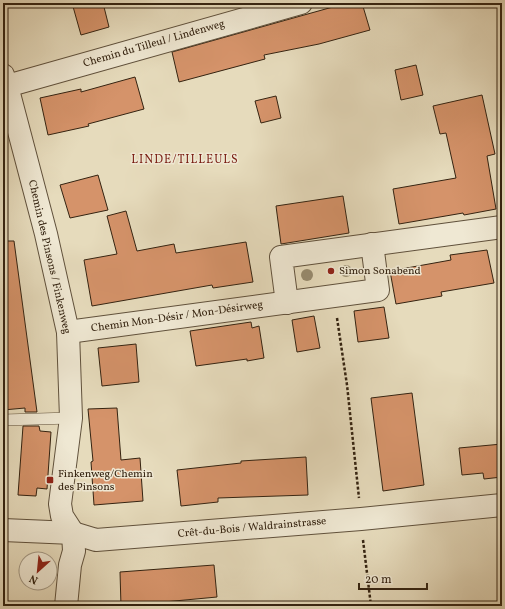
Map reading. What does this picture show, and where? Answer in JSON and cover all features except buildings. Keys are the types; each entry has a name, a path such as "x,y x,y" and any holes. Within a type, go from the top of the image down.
{"street":[{"name":"Chemin du Tilleul / Lindenweg","path":"5,80 301,3"},
{"name":"Chemin des Pinsons / Finkenweg","path":"5,80 10,131 46,234 68,332 71,418 60,504 62,516 73,532"},
{"path":"287,303 281,257 502,227"},
{"name":"Chemin Mon-Désir / Mon-Désirweg","path":"68,332 378,290 372,244"},
{"name":"Crêt-du-Bois / Waldrainstrasse","path":"3,530 73,532 96,540 361,519 502,505"},
{"path":"66,606 70,565 74,551 73,532"}],"lane":[{"path":"3,420 71,418"}],"path":[{"path":"334,296 347,385 371,606"}],"place":[{"name":"Simon Sonabend","path":"331,271"},
{"name":"Finkenweg/Chemin des Pinsons","path":"50,480"}],"district":[{"name":"LINDE/TILLEULS","path":"185,160"}]}
